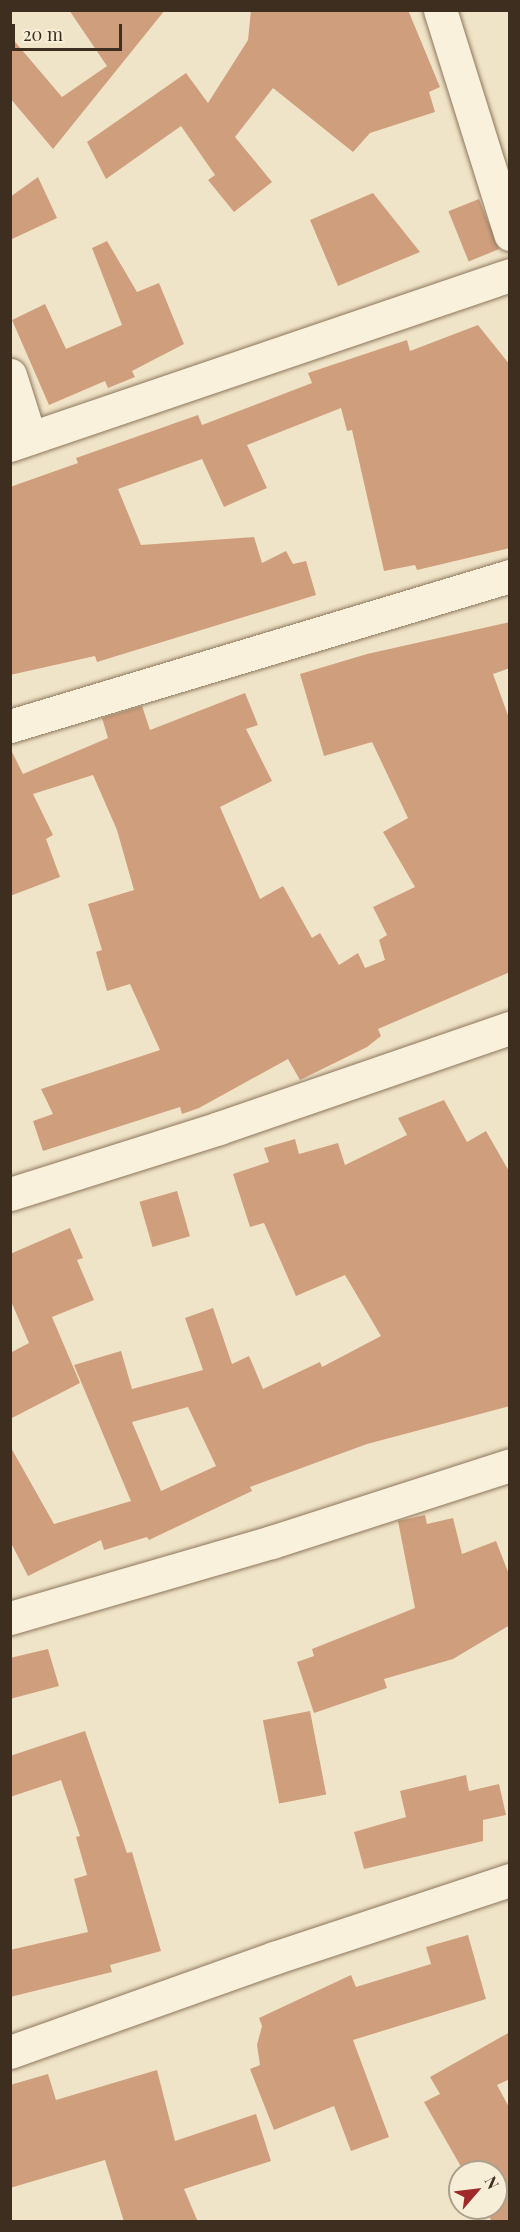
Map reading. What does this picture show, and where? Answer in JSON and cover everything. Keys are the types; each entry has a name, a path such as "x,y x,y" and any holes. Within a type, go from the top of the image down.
{"street":[{"path":"440,10 510,234"},
{"path":"10,375 20,442 510,275"},
{"path":"10,726 510,576"},
{"path":"10,1194 219,1128 510,1028"},
{"path":"10,1618 273,1542 510,1465"},
{"path":"10,2052 274,1958 510,1880"}],"building":[{"path":"69,10 165,10 53,149 10,98 10,36 62,97 107,66"},
{"path":"251,10 408,10 440,87 429,92 435,112 370,133 353,152 273,88 235,137 272,182 234,212 208,180 215,175 181,126 106,179 87,142 186,73 208,103 248,40"},
{"path":"38,177 57,218 10,240 10,197"},
{"path":"373,193 420,252 338,286 310,220"},
{"path":"479,199 499,249 469,261 448,211"},
{"path":"107,241 137,292 159,283 184,344 132,371 135,377 108,388 105,381 49,405 12,320 45,304 66,349 122,325 92,248"},
{"path":"478,325 510,365 510,548 417,570 415,565 384,571 352,430 347,431 341,408 247,445 267,488 224,507 202,459 118,489 141,545 254,537 262,563 286,551 293,564 306,561 316,595 97,662 95,656 10,675 10,487 78,463 76,458 198,415 202,425 312,383 308,373 407,340 410,351"},
{"path":"510,622 510,668 493,674 510,721 510,972 378,1029 381,1036 367,1047 300,1080 288,1059 199,1108 182,1114 180,1107 43,1151 33,1121 53,1114 41,1089 160,1050 130,984 107,991 96,952 102,950 88,904 134,890 117,830 93,775 33,794 53,835 46,839 60,877 10,896 10,748 23,774 108,738 102,718 142,706 150,730 245,693 258,725 246,729 272,781 220,807 260,899 283,886 312,938 320,933 339,965 358,953 365,968 385,960 379,940 387,935 373,907 415,887 383,832 408,818 372,742 324,756 300,674 367,654"},
{"path":"444,1100 467,1142 486,1131 510,1173 510,1406 367,1444 250,1487 252,1491 149,1540 147,1537 104,1550 101,1540 28,1576 10,1541 10,1446 54,1524 131,1501 74,1365 121,1351 132,1389 203,1370 185,1318 213,1308 232,1364 249,1356 263,1389 320,1362 322,1367 381,1336 345,1275 296,1296 264,1223 250,1227 233,1174 269,1162 264,1148 295,1139 299,1154 338,1143 345,1165 407,1135 398,1118","holes":["188,1407 216,1466 161,1491 132,1422"]},
{"path":"177,1191 190,1236 152,1247 140,1202"},
{"path":"70,1228 83,1258 77,1260 94,1300 52,1317 80,1383 10,1419 10,1353 29,1343 10,1299 10,1254"},
{"path":"425,1515 427,1524 453,1518 462,1554 496,1541 510,1577 510,1625 453,1659 384,1679 387,1688 314,1713 297,1662 314,1656 312,1649 415,1608 398,1521"},
{"path":"48,1649 59,1686 10,1699 10,1658"},
{"path":"310,1711 326,1794 279,1804 263,1720"},
{"path":"85,1731 127,1853 132,1852 161,1951 110,1965 112,1972 10,1997 10,1950 88,1932 74,1879 87,1875 76,1837 80,1836 61,1780 10,1797 10,1756"},
{"path":"466,1775 469,1791 499,1784 506,1815 483,1820 483,1841 364,1869 354,1832 406,1817 400,1791"},
{"path":"468,1935 486,1999 353,2040 389,2137 351,2151 334,2106 274,2130 250,2069 260,2065 257,2045 262,2026 259,2018 351,1975 356,1987 431,1964 426,1947"},
{"path":"510,2032 510,2079 497,2085 510,2109 510,2222 492,2222 491,2220 508,2220 508,2160 457,2160 424,2102 440,2094 430,2077"},
{"path":"157,2070 175,2141 256,2114 271,2161 184,2189 198,2222 124,2222 105,2160 10,2188 10,2085 48,2074 56,2100"}]}
